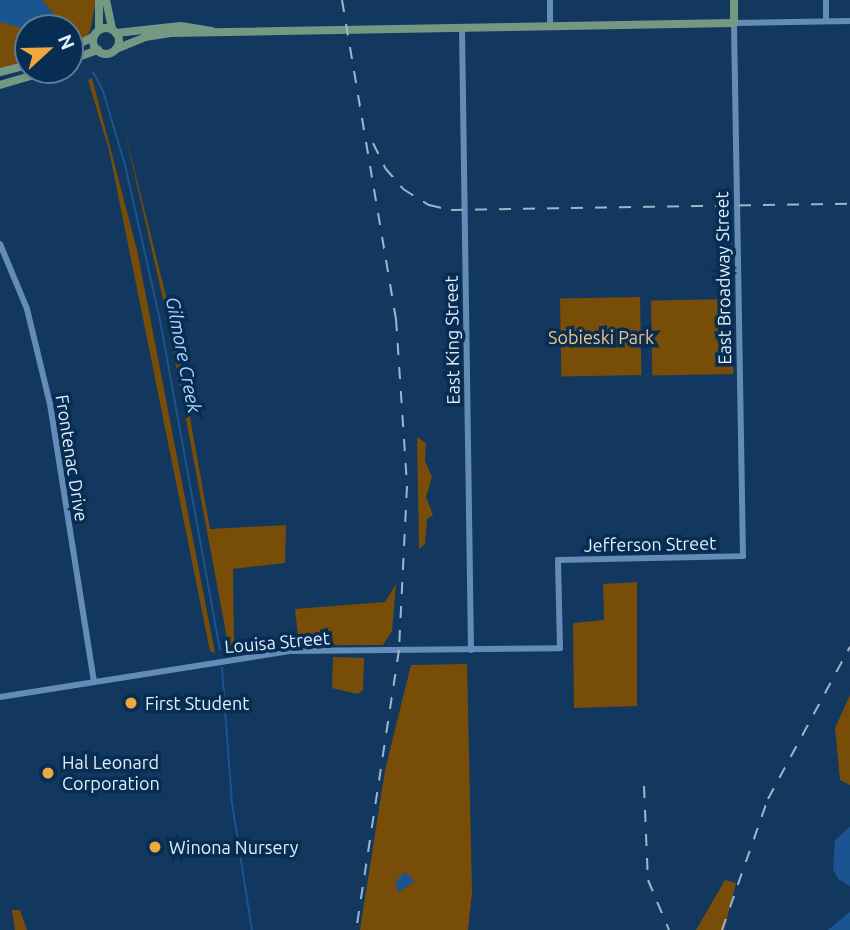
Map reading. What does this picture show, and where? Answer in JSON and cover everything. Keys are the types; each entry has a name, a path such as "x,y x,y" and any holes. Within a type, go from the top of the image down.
{"main road":[{"path":"98,50 99,0"},
{"path":"106,0 116,49"},
{"name":"East Broadway Street","path":"734,0 734,23"},
{"path":"84,55 98,50 116,49 155,34 734,23"},
{"path":"84,41 97,33 181,26 215,32"}],"street":[{"path":"550,0 550,26"},
{"path":"826,0 826,21"},
{"path":"734,23 850,21"},
{"name":"East Broadway Street","path":"734,23 743,556"},
{"name":"East King Street","path":"462,29 471,650"},
{"name":"Frontenac Drive","path":"0,244 27,309 50,404 94,681"},
{"name":"Jefferson Street","path":"560,648 558,561 743,556"},
{"name":"Louisa Street","path":"0,697 291,651 560,648"}],"green space":[{"path":"0,0 96,0 90,32 84,39 84,14 14,14 14,64 0,69"},
{"path":"92,78 137,250 215,653 210,651 109,150 88,80"},
{"path":"124,128 174,328 210,529 286,525 285,563 233,569 234,642 229,649 166,312"},
{"name":"Sobieski Park","path":"640,297 641,375 561,376 560,298"},
{"path":"732,299 733,374 652,375 651,300"},
{"path":"417,437 426,443 425,461 432,477 426,497 433,515 427,519 425,544 419,549"},
{"path":"637,582 637,706 574,708 573,623 604,620 603,584"},
{"path":"396,584 392,631 383,645 299,645 295,609 385,602"},
{"path":"333,657 364,658 363,690 358,694 332,688"},
{"path":"467,664 472,893 468,930 360,930 385,770 411,665"},
{"path":"850,695 850,785 840,780 835,728"},
{"path":"725,880 736,883 724,930 696,930"},
{"path":"12,910 20,910 27,930 15,930"}],"water":[{"path":"0,0 42,0 54,14 14,14 14,26 0,22"},
{"path":"850,827 850,886 838,879 833,869 835,840"},
{"path":"405,872 415,881 398,893 396,881"},
{"path":"850,912 850,930 828,930 829,929"}],"waterway":[{"name":"Gilmore Creek","path":"93,72 103,91 125,165 160,320 220,650"},
{"name":"Gilmore Creek","path":"222,668 232,803 252,930"}],"railway":[{"path":"342,0 396,319 407,486 399,650 356,930"},
{"path":"373,143 385,168 403,189 429,205 451,210 850,204"},
{"path":"722,930 768,799 850,647"},
{"path":"644,786 648,880 669,930"}],"place":[{"name":"First Student","path":"131,703"},
{"name":"Hal Leonard Corporation","path":"48,773"},
{"name":"Winona Nursery","path":"155,847"}]}
